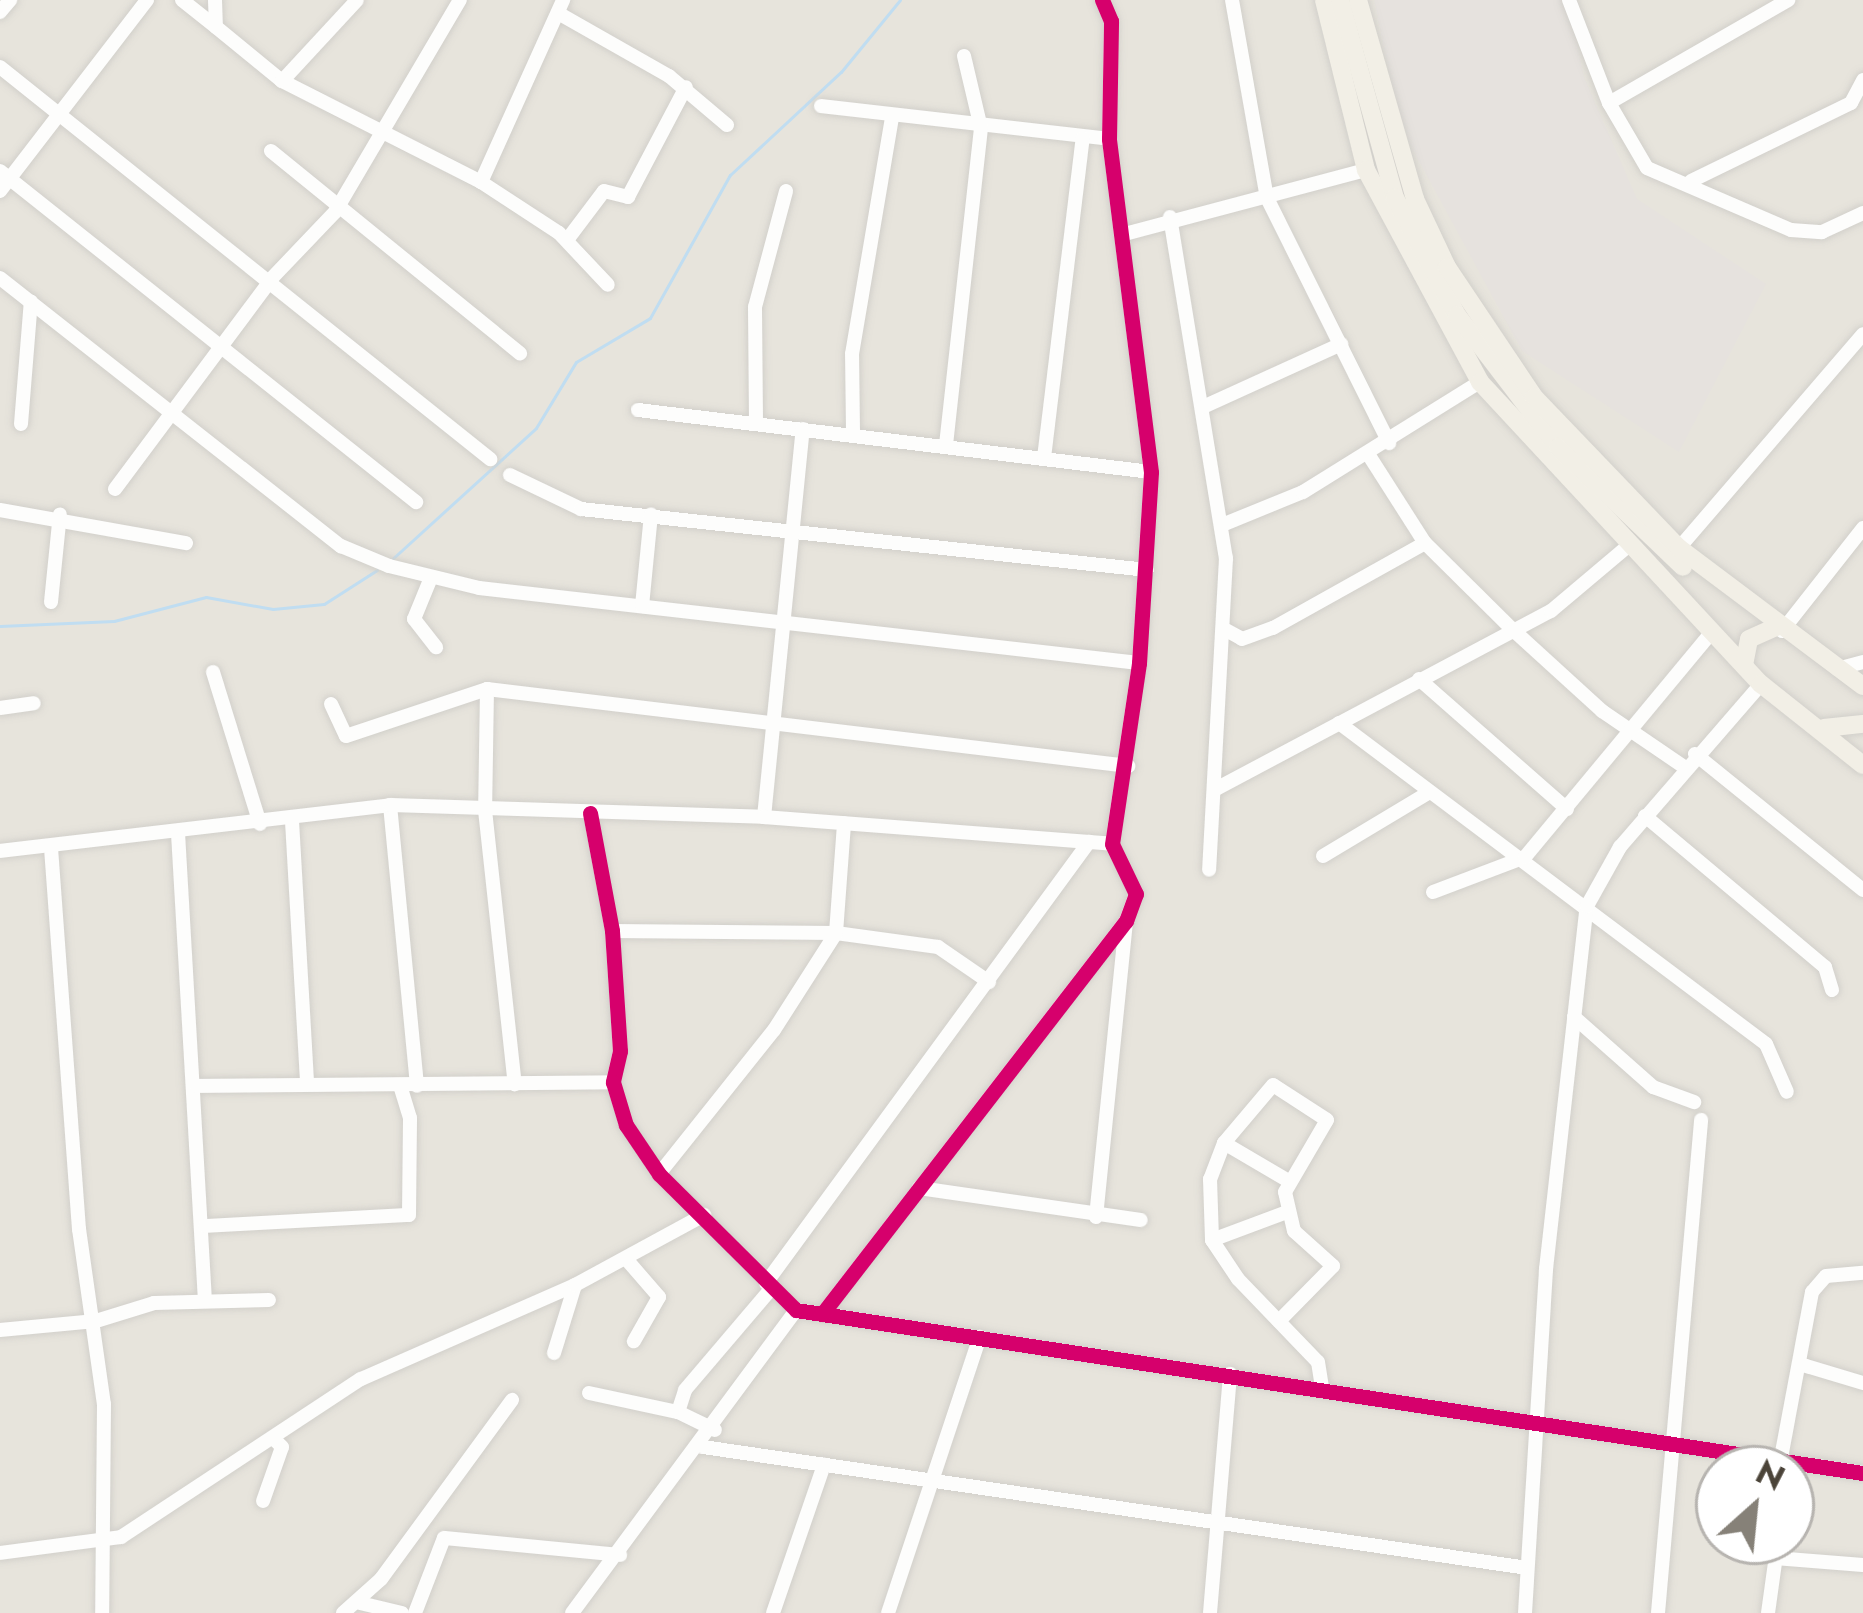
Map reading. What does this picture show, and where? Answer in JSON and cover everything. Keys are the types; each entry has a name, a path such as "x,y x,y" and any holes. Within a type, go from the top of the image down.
{"main road":[{"path":"1324,0 1366,170 1480,382 1728,632 1739,659"},
{"path":"1340,0 1373,137 1425,261 1525,408 1761,684 1824,728 1863,765"},
{"path":"1358,0 1390,132 1447,267 1534,397 1679,548 1773,625 1863,686"},
{"path":"1636,542 1732,605 1773,625"},
{"path":"1739,659 1749,639 1773,625"},
{"path":"1824,728 1863,724"}],"street":[{"path":"0,13 10,0"},
{"path":"0,208 4,182 55,110 147,0"},
{"path":"182,0 282,81 481,182 567,240 608,285"},
{"path":"215,0 216,27"},
{"path":"282,81 357,0"},
{"path":"115,489 272,278 335,212 379,129 460,0"},
{"path":"822,1314 1126,921 1136,894 1112,844 1128,766 1139,663 1151,472 1109,140 1112,21 1102,0"},
{"path":"1232,0 1267,197 1389,443"},
{"path":"1569,0 1609,103 1647,168 1691,181 1807,233 1863,213"},
{"path":"1609,103 1788,0"},
{"path":"481,182 561,7 686,87 727,124"},
{"path":"946,445 981,128 964,56"},
{"path":"0,68 272,278 490,459"},
{"path":"1691,181 1851,103 1863,80"},
{"path":"567,240 604,191 628,197 686,87"},
{"path":"821,106 1109,140"},
{"path":"853,432 852,354 892,117"},
{"path":"1044,458 1083,138"},
{"path":"271,151 335,212 405,253 520,353"},
{"path":"1121,236 1170,217 1366,170"},
{"path":"4,182 416,502"},
{"path":"756,422 755,307 786,190"},
{"path":"1170,217 1222,525 1226,629 1209,870"},
{"path":"0,278 341,546 430,580 1139,663"},
{"path":"21,424 31,301"},
{"path":"1679,548 1863,334"},
{"path":"1203,407 1341,344"},
{"path":"1222,525 1389,443 1480,382"},
{"path":"638,410 853,432 1151,472"},
{"path":"764,817 803,429"},
{"path":"1368,454 1425,543 1512,629 1632,732 1684,767"},
{"path":"510,475 581,509 1147,570"},
{"path":"0,510 61,514 186,543"},
{"path":"51,602 61,514"},
{"path":"642,606 651,514"},
{"path":"1773,625 1863,528"},
{"path":"1214,790 1576,596 1636,542"},
{"path":"1226,629 1242,639 1273,628 1425,543"},
{"path":"430,580 414,619 436,646"},
{"path":"1433,892 1525,857 1712,632"},
{"path":"1837,669 1863,662"},
{"path":"214,672 260,824"},
{"path":"1419,679 1567,809"},
{"path":"1525,1613 1536,1419 1587,906 1645,815 1761,684"},
{"path":"331,704 338,729 354,736 488,688 1128,766"},
{"path":"488,688 484,809 515,1084"},
{"path":"0,708 34,704"},
{"path":"1339,723 1428,793 1525,857 1766,1044 1786,1092"},
{"path":"1695,754 1863,890"},
{"path":"1323,856 1428,793"},
{"path":"0,851 292,821 390,805 764,817 1112,844"},
{"path":"205,1226 410,1215 409,1087 390,805"},
{"path":"590,813 612,931 620,1051 613,1082 637,1149 796,1310 1695,1447"},
{"path":"1645,815 1825,967 1832,990"},
{"path":"292,821 307,1084"},
{"path":"658,1174 775,1030 836,933 844,823"},
{"path":"178,833 205,1226 205,1300"},
{"path":"679,1412 685,1390 769,1286 1089,842"},
{"path":"51,848 79,1229 96,1321 102,1613"},
{"path":"1096,1217 1130,956 1126,921"},
{"path":"612,931 836,933 938,947 989,982"},
{"path":"1574,1017 1653,1087 1694,1102"},
{"path":"196,1086 613,1082"},
{"path":"1279,1321 1333,1266 1294,1232 1287,1212 1287,1180 1327,1124 1290,1090 1266,1086 1224,1143 1210,1179 1212,1240 1279,1321 1318,1362 1322,1388"},
{"path":"1658,1613 1702,1120"},
{"path":"1224,1143 1287,1180"},
{"path":"920,1187 1096,1217 1141,1220"},
{"path":"1212,1240 1287,1212"},
{"path":"0,1553 102,1543 446,1335 575,1285 704,1215"},
{"path":"627,1260 659,1297 634,1341"},
{"path":"1785,1445 1803,1365 1812,1292 1826,1276 1863,1274"},
{"path":"554,1353 575,1285"},
{"path":"0,1330 96,1321 205,1300 269,1300"},
{"path":"572,1613 703,1447 796,1310"},
{"path":"888,1613 980,1337"},
{"path":"1803,1365 1863,1383"},
{"path":"1210,1613 1230,1374"},
{"path":"589,1393 679,1412 715,1430"},
{"path":"343,1613 360,1603 512,1400"},
{"path":"263,1501 283,1447 276,1441"},
{"path":"703,1447 1527,1568"},
{"path":"773,1613 824,1465"},
{"path":"1815,1468 1863,1473"},
{"path":"415,1613 444,1538 620,1555"},
{"path":"1815,1561 1863,1565"},
{"path":"1768,1613 1774,1565"},
{"path":"360,1603 402,1613"}],"shaded area":[{"path":"0,0 1863,0 1863,1613 0,1613"},
{"path":"1374,0 1568,0 1584,77 1637,199 1766,284 1679,452 1522,351 1400,126"}],"waterway":[{"path":"390,561 536,428 576,362 650,318 730,175 841,72 900,0"},
{"path":"0,626 114,621 206,597 273,609 324,604 377,570"}],"cycle path":[{"path":"822,1314 1126,921 1136,894 1112,844 1139,663 1151,472 1109,139 1111,21 1102,0"},
{"path":"590,813 612,931 620,1051 613,1082 626,1125 659,1174 796,1310 1863,1473"}]}
